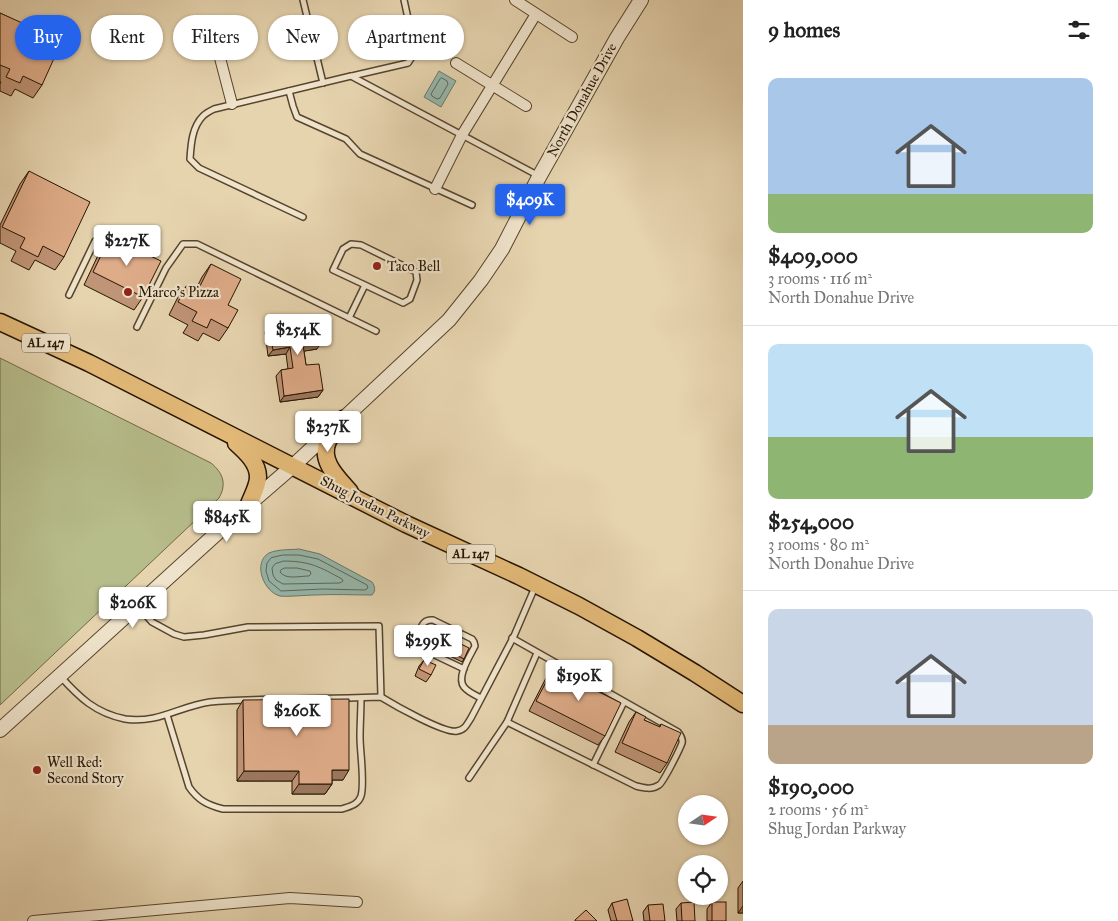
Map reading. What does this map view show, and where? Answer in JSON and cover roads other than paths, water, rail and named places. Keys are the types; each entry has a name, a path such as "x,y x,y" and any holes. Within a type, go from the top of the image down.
{"main road":[{"name":"Shug Jordan Parkway","path":"0,322 89,362 406,524 579,606 637,638 743,704"},
{"path":"344,418 328,441 325,450 329,466 353,496"},
{"path":"224,432 247,453 254,464 258,476 249,504"}],"street":[{"path":"515,0 572,37"},
{"name":"North Donahue Drive","path":"0,730 249,504 294,466 449,320 481,280 502,249 617,38 641,0"},
{"path":"435,188 462,135 536,14"},
{"path":"221,60 232,104"},
{"path":"456,63 526,106"},
{"path":"33,921 290,898 357,902"}],"lane":[{"path":"303,0 323,83"},
{"path":"303,217 199,168 190,158 195,129 203,116 214,109 408,63 414,54 414,46 404,0"},
{"path":"351,76 540,177"},
{"path":"289,91 292,106 297,117 346,139 360,154 472,205"},
{"path":"69,296 95,241 106,239 123,247"},
{"path":"137,327 166,268 183,244 197,244 376,331"},
{"path":"351,244 361,245 416,272 418,280 410,300 403,303 365,285 333,270 343,249 351,244"},
{"path":"157,264 166,268"},
{"path":"349,318 365,285"},
{"path":"60,675 78,695 93,707 126,719 142,720 167,715 191,705 210,702 381,697 398,708 450,731 458,731 466,728 512,638 536,584"},
{"path":"138,606 152,622 174,634 184,637 248,627 379,626 381,697"},
{"path":"464,669 417,646 416,638 423,622 433,620 472,639 474,646 462,674 462,685 481,698"},
{"path":"506,722 636,786 646,788 653,788 662,784 682,744 681,736 678,732 512,638"},
{"path":"469,778 506,722 537,653"},
{"path":"167,715 189,786 194,794 211,806 223,809 342,809 358,802 361,796 361,698"},
{"path":"593,765 624,702"}],"water":[{"path":"439,71 456,81 441,107 424,97"},
{"path":"299,549 320,554 372,582 375,588 374,592 372,595 287,596 280,596 274,593 269,589 262,577 261,563 269,553 280,550"}],"place":[{"name":"Taco Bell","path":"377,266"},
{"name":"Marco's Pizza","path":"128,292"},
{"name":"Well Red: Second Story","path":"37,770"}]}
